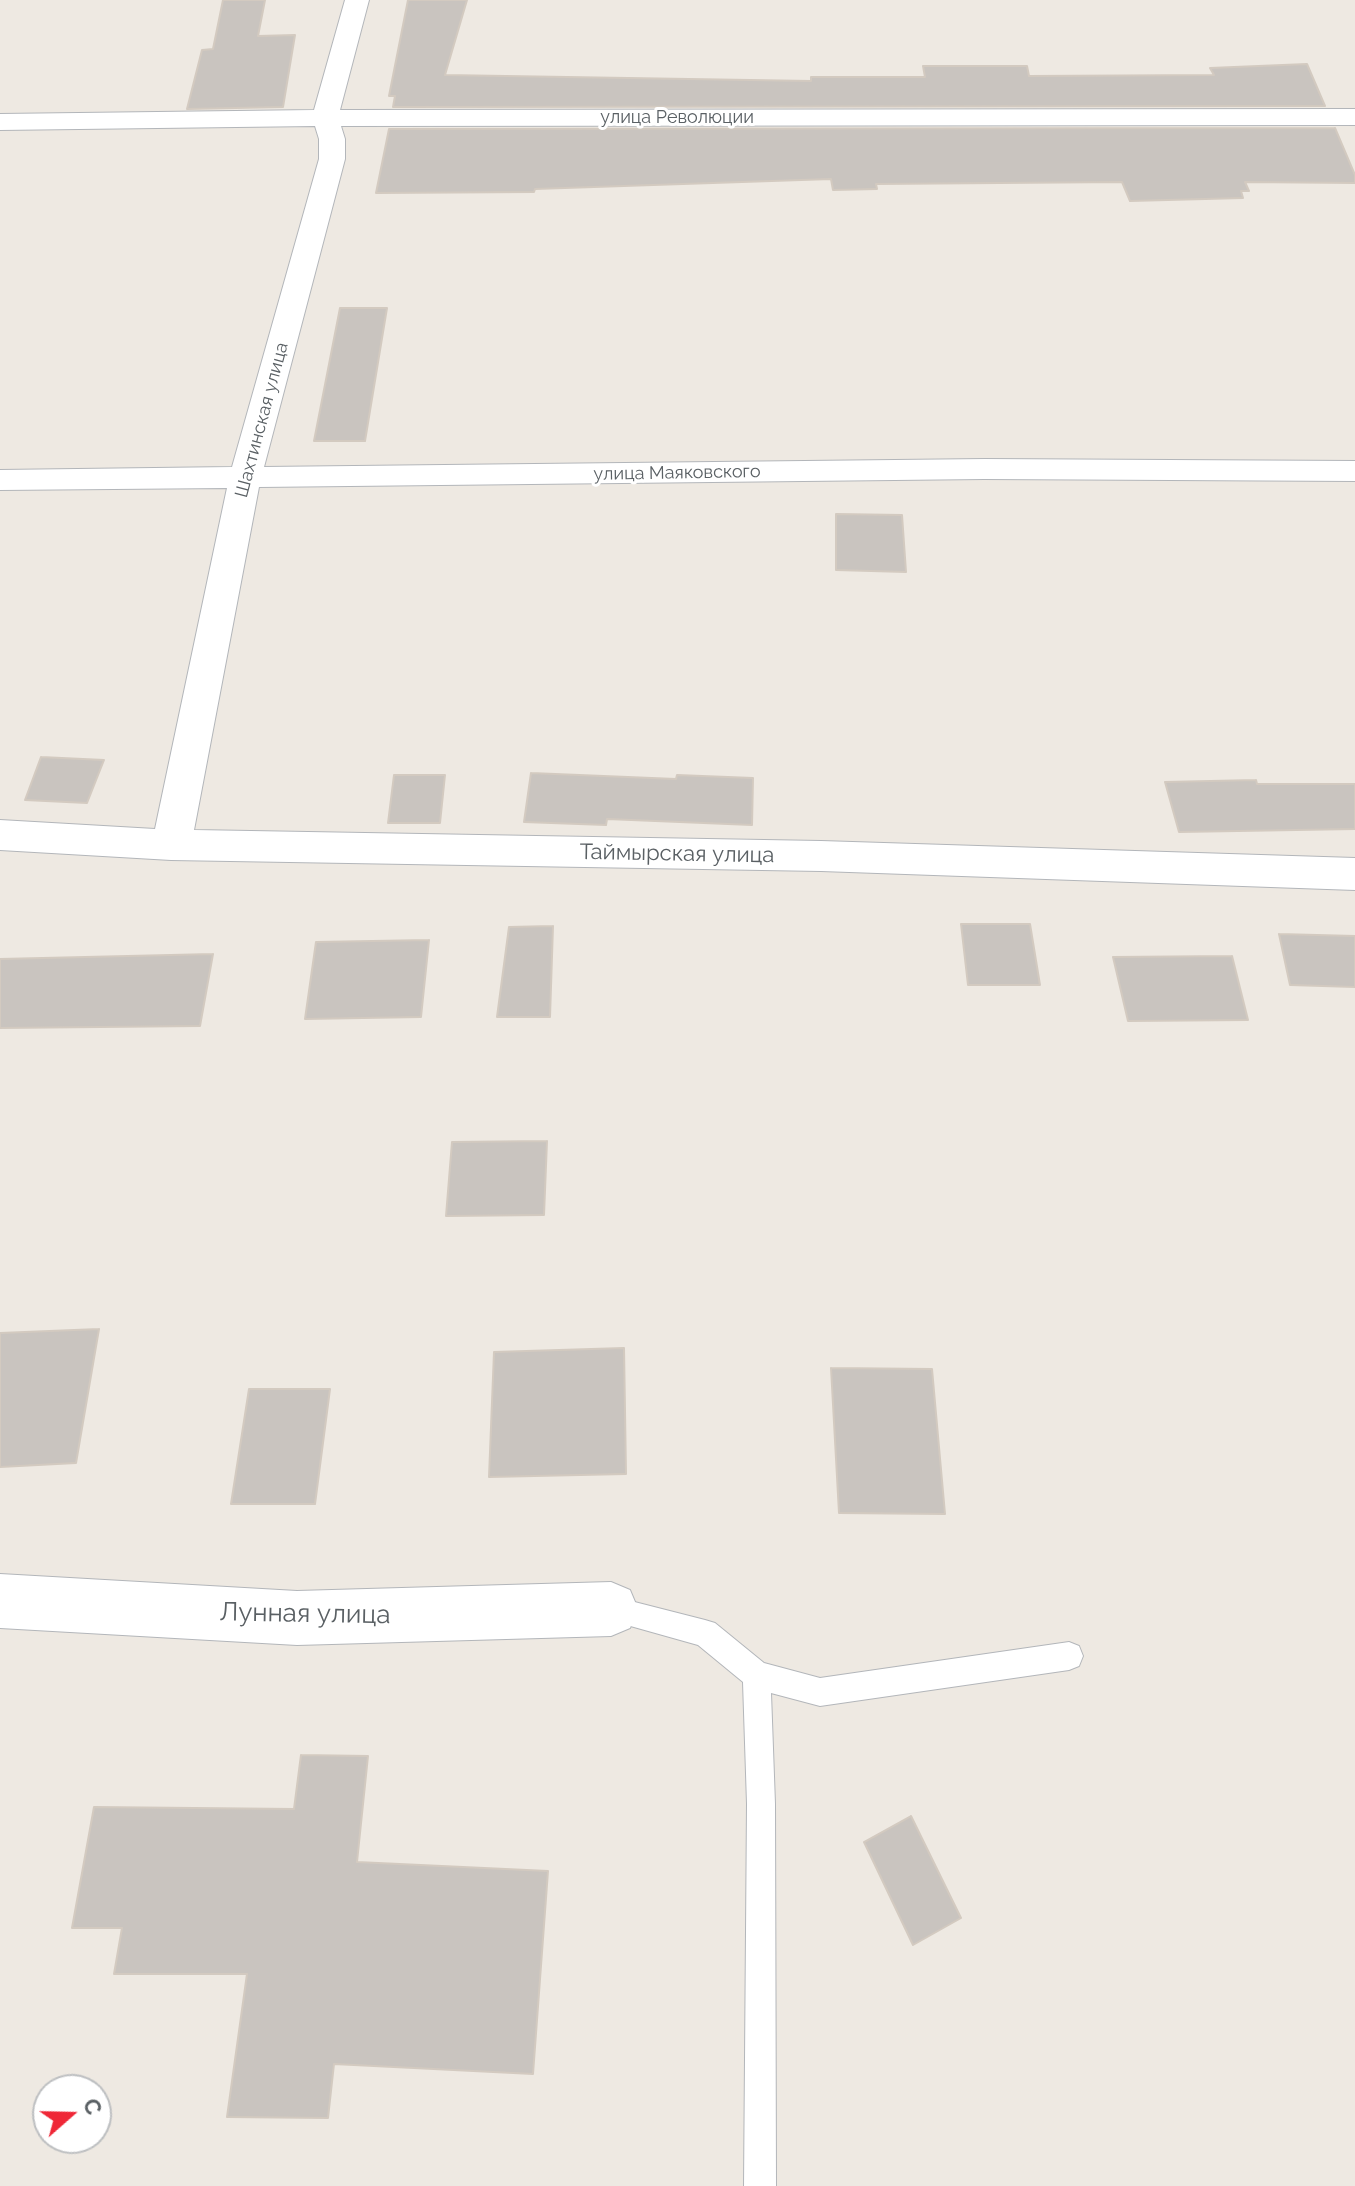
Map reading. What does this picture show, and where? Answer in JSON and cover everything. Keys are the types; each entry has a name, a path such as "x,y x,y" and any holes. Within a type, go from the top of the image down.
{"street":[{"name":"Шахтинская улица","path":"171,845 245,478 332,159 332,139 325,118 357,0"},
{"name":"улица Революции","path":"0,122 325,118 1355,117"},
{"name":"улица Маяковского","path":"0,480 985,469 1355,471"},
{"name":"Таймырская улица","path":"0,835 171,845 806,856 1355,874"},
{"name":"Лунная улица","path":"0,1601 297,1618 611,1609"}],"lane":[{"path":"611,1609 705,1633 757,1675 820,1692 1069,1656"},
{"path":"757,1675 761,1804 760,2186"}],"building":[{"path":"223,0 265,0 258,36 295,35 283,107 187,109 202,50 213,49"},
{"path":"408,0 467,0 445,75 811,81 811,77 925,77 923,66 1027,66 1029,76 1214,75 1210,68 1307,64 1325,106 393,107 395,96 389,96"},
{"path":"1335,128 1355,175 1355,183 1245,182 1249,191 1241,191 1243,198 1130,201 1122,182 876,184 877,189 833,190 831,179 535,189 534,192 376,193 389,129"},
{"path":"340,308 387,308 365,441 314,441"},
{"path":"836,514 902,515 906,572 836,570"},
{"path":"41,757 104,760 87,803 25,800"},
{"path":"531,773 676,779 677,775 753,778 752,825 607,819 606,825 524,822"},
{"path":"394,775 445,775 440,823 388,823"},
{"path":"1256,780 1257,784 1355,784 1355,829 1179,832 1165,782"},
{"path":"961,924 1030,924 1040,985 968,985"},
{"path":"553,926 550,1017 497,1017 509,927"},
{"path":"1279,934 1355,936 1355,987 1290,985"},
{"path":"429,940 421,1017 305,1019 316,942"},
{"path":"213,954 200,1026 0,1028 0,959"},
{"path":"1232,956 1248,1020 1128,1021 1113,957"},
{"path":"547,1141 544,1215 446,1216 452,1142"},
{"path":"99,1329 76,1463 0,1467 0,1333"},
{"path":"624,1348 626,1474 489,1477 494,1352"},
{"path":"831,1368 932,1369 945,1514 839,1513"},
{"path":"249,1389 330,1389 315,1504 231,1504"},
{"path":"301,1755 368,1756 357,1862 548,1871 533,2074 334,2064 328,2118 227,2117 247,1974 114,1974 122,1928 72,1928 94,1807 294,1809"},
{"path":"911,1816 961,1918 913,1945 864,1842"}]}
